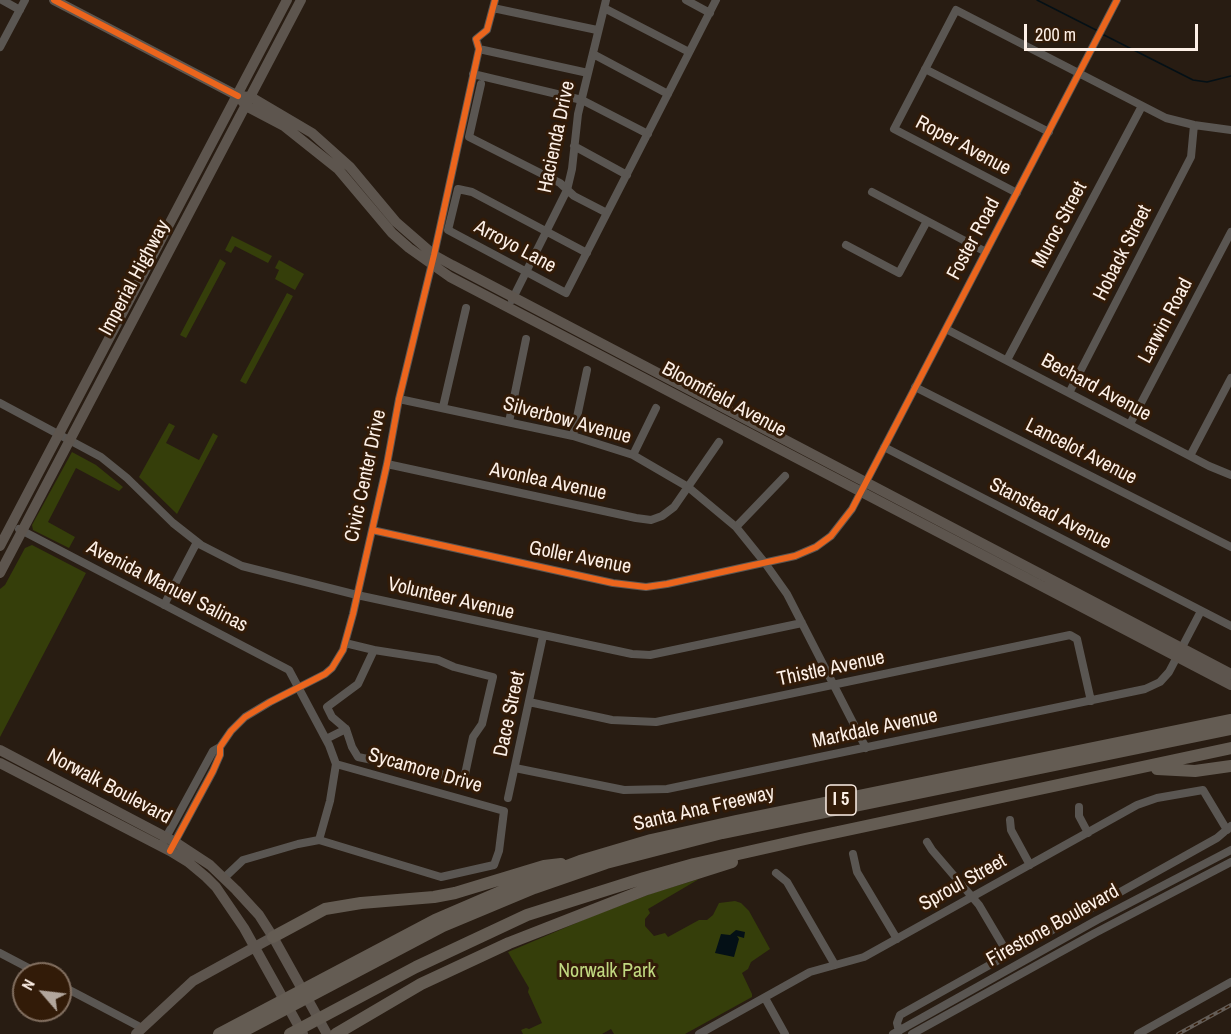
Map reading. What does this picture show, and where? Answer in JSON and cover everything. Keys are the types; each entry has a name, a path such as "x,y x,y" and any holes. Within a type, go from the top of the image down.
{"highway":[{"path":"1166,734 1231,713"},
{"name":"Santa Ana Freeway","path":"219,1034 267,1014 435,920 521,883 580,861 651,840 736,821 1231,720"},
{"path":"321,985 476,911 561,878 635,854 732,831 1231,729"},
{"name":"I 5","path":"290,1034 416,967 527,915 694,864 1231,748"},
{"path":"1138,769 1195,771 1231,766"},
{"path":"336,1034 421,984 533,933 647,889 805,839"},
{"path":"273,937 325,909 361,903 434,897 455,893 544,866 580,861"},
{"path":"238,1034 267,1014"}],"main road":[{"name":"Bloomfield Avenue","path":"54,0 312,133 347,164 392,233 433,260 1180,653 1231,685"},
{"name":"Imperial Highway","path":"0,546 287,0"},
{"name":"Imperial Highway","path":"0,573 301,0"},
{"name":"Bloomfield Avenue","path":"249,101 296,134 363,190"},
{"path":"296,134 310,138 340,164 347,164"},
{"path":"195,202 191,198 206,165 212,144"},
{"path":"113,359 116,340 133,308 131,298"},
{"path":"92,399 95,381 106,360 102,352"},
{"name":"Bloomfield Avenue","path":"1180,653 1231,674"},
{"name":"Norwalk Boulevard","path":"0,750 168,844 194,866 216,887 235,914 303,1034"},
{"name":"Norwalk Boulevard","path":"0,763 168,844 196,855 224,878 259,915 327,1034"},
{"path":"139,1031 193,981 273,937"}],"street":[{"path":"2,0 20,10"},
{"path":"0,47 25,0"},
{"path":"686,0 710,13"},
{"path":"547,231 587,253 716,0"},
{"name":"Foster Road","path":"863,488 1117,0"},
{"path":"494,4 597,30"},
{"name":"Civic Center Drive","path":"168,844 217,763 220,747 231,731 245,717 332,668 345,643 387,464 399,399 433,260 478,49 476,39 487,30 494,4"},
{"path":"605,4 689,52"},
{"name":"Hacienda Drive","path":"511,303 567,189 582,100 605,4"},
{"path":"1049,132 925,69 956,10 1166,118 1194,125 1231,130"},
{"path":"478,49 588,73"},
{"path":"593,54 668,94"},
{"name":"Roper Avenue","path":"925,69 894,129 1017,193"},
{"path":"473,74 582,100 648,134"},
{"path":"481,84 469,137 560,183 574,196 607,213"},
{"name":"Muroc Street","path":"1007,360 1142,106"},
{"name":"Hoback Street","path":"1069,393 1191,157 1194,125"},
{"path":"574,146 627,175"},
{"name":"Arroyo Lane","path":"547,231 472,192 458,189 448,230 566,293 587,253"},
{"path":"872,192 986,252"},
{"path":"846,245 899,273 927,221"},
{"name":"Larwin Road","path":"1130,424 1231,232"},
{"path":"443,407 466,308"},
{"name":"Bechard Avenue","path":"946,329 1231,475"},
{"path":"509,422 526,339"},
{"path":"573,436 587,370"},
{"path":"1190,456 1228,392 1231,378"},
{"name":"Lancelot Avenue","path":"915,387 1231,547"},
{"name":"Silverbow Avenue","path":"399,399 573,436 633,455 688,487 736,527 765,562 787,594 866,748"},
{"name":"Volunteer Avenue","path":"0,403 101,457 119,471 173,524 197,542 242,566 357,595 618,653 650,655 802,623"},
{"path":"633,455 656,408"},
{"name":"Avonlea Avenue","path":"387,464 651,520 675,507 719,442"},
{"name":"Stanstead Avenue","path":"884,447 1231,626"},
{"path":"736,527 785,476"},
{"name":"Goller Avenue","path":"372,530 614,583 646,587 795,556 816,547 831,536 852,509 863,488"},
{"name":"Avenida Manuel Salinas","path":"11,525 287,669 326,739 336,764"},
{"path":"164,604 197,542"},
{"name":"Markdale Avenue","path":"515,768 624,790 667,789 1091,701 1153,686 1169,672 1201,611"},
{"name":"Thistle Avenue","path":"529,702 612,720 656,722 1070,635 1077,639 1091,701"},
{"name":"Dace Street","path":"508,798 543,636"},
{"path":"345,643 438,660 454,667 493,677 482,724 473,738 464,778 358,757 346,729 332,717 327,707 358,684 374,650"},
{"path":"326,739 346,729"},
{"path":"224,878 243,860 319,840 330,801 336,764"},
{"name":"Sycamore Drive","path":"319,840 441,877 494,865 499,851 504,811 336,764"},
{"name":"Sproul Street","path":"699,1034 810,972 864,957 1137,805 1157,798 1203,790 1229,828"},
{"path":"1079,807 1079,816 1088,833"},
{"path":"1010,820 1011,830 1030,865"},
{"path":"896,1032 900,1015 1217,838 1229,828"},
{"path":"927,842 979,905 1008,954"},
{"name":"Firestone Boulevard","path":"896,1032 1097,920 1231,850"},
{"path":"853,854 857,872 897,939"},
{"name":"Firestone Boulevard","path":"912,1034 1095,933 1231,862"},
{"path":"776,873 787,882 834,965"},
{"path":"1092,908 1097,920 1095,933"},
{"path":"0,953 17,962"},
{"path":"1138,1034 1231,982"},
{"path":"72,992 139,1031"},
{"path":"765,998 785,1034"}],"green space":[{"path":"232,236 272,256 268,263 235,246 231,253 225,250"},
{"path":"220,259 226,263 186,338 180,335"},
{"path":"279,260 304,274 295,290 275,279 279,270 275,268"},
{"path":"287,293 293,296 246,384 240,381"},
{"path":"169,423 175,426 166,443 199,460 213,433 218,436 177,514 139,477"},
{"path":"72,452 96,465 123,487 119,491 76,468 48,522 75,537 69,548 33,530 32,525"},
{"path":"32,545 86,573 0,737 0,589 5,585 25,548"},
{"name":"Norwalk Park","path":"699,879 648,909 650,913 645,919 645,926 654,936 665,933 668,937 699,920 707,920 713,915 719,903 735,901 741,903 749,911 770,949 751,962 748,969 742,973 752,997 685,1034 614,1034 611,1029 602,1034 523,1034 521,1030 542,1023 528,992 529,988 508,952 595,915 653,893"}],"shaded area":[{"path":"736,930 745,932 744,938 737,936 739,939 734,957 715,953 721,934 730,935"}],"waterway":[{"path":"1037,0 1098,31"},
{"path":"1102,34 1193,80 1207,82 1231,76"}],"railway":[{"path":"1178,1034 1231,1005"}],"cycle path":[{"path":"54,0 238,96"},
{"path":"170,851 213,771 220,755 220,747 231,731 245,717 325,674 332,668 343,650 387,464 399,399 434,255 479,49 476,39 487,30 495,0"},
{"path":"372,530 613,583 646,587 795,556 816,547 831,536 852,509 1117,0"}]}
